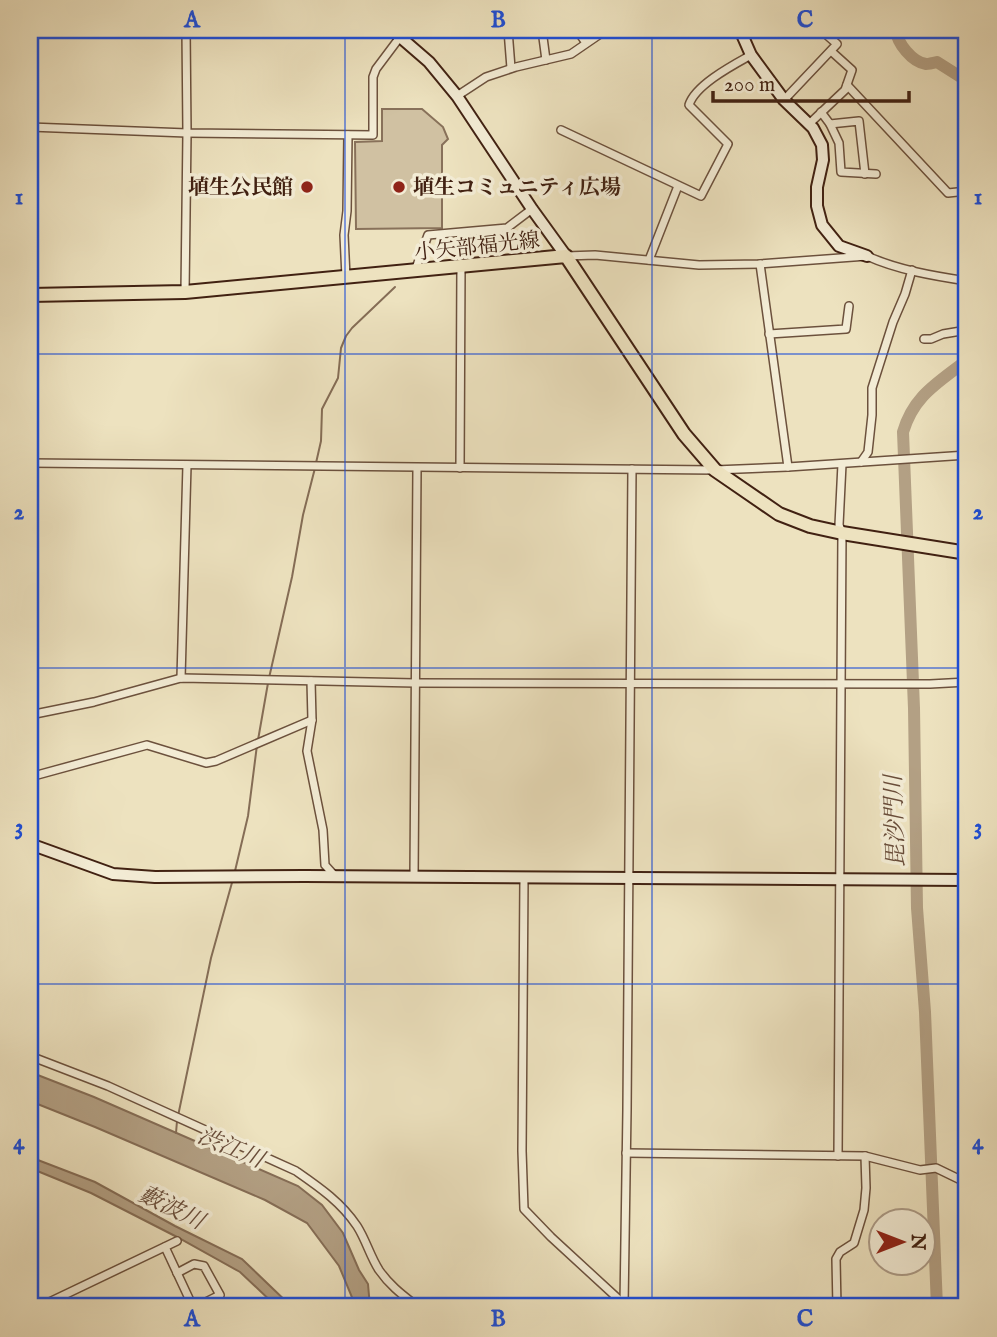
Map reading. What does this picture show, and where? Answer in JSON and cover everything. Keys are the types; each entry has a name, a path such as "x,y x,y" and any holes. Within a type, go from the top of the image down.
{"main road":[{"name":"小矢部福光線","path":"30,295 185,292 566,256 684,434 715,470 779,514 810,526 967,553"}],"street":[{"path":"185,292 186,30"},
{"path":"508,30 510,68"},
{"path":"542,30 546,60"},
{"path":"577,30 586,44"},
{"path":"457,96 486,77 510,68 571,54 606,30"},
{"path":"656,30 678,30"},
{"path":"753,30 742,35 751,55 784,100 809,124 822,145 823,160 817,187 817,206 822,225 839,246 879,262 967,281"},
{"path":"784,100 837,44 821,30"},
{"path":"30,127 187,133 373,135 373,77 396,34 429,62 457,96 566,256 595,255 699,265 760,264 867,256"},
{"path":"809,124 845,90 852,70 831,51"},
{"path":"561,130 701,196 728,144 689,105 691,99 718,74 751,55"},
{"path":"847,85 947,193 967,191"},
{"path":"821,112 839,143 841,172 876,174"},
{"path":"830,124 859,121 865,174"},
{"path":"346,277 344,235 348,135"},
{"path":"649,260 678,186"},
{"path":"415,271 428,235 507,228 532,209"},
{"path":"760,264 788,467"},
{"path":"460,468 461,267"},
{"path":"862,463 868,452 872,388 912,270"},
{"path":"769,334 846,329 849,306"},
{"path":"923,339 967,330"},
{"path":"30,463 715,470 967,456"},
{"path":"838,1156 842,533 839,525 842,464"},
{"path":"181,678 187,465"},
{"path":"414,877 417,468"},
{"path":"625,1306 632,469"},
{"path":"30,715 94,702 181,678 415,683 967,682"},
{"path":"311,681 312,720 307,751 323,830 326,865 335,876"},
{"path":"30,777 147,745 206,763 216,761 312,720"},
{"path":"30,844 113,874 155,877 967,880"},
{"path":"524,878 524,1209 625,1306"},
{"path":"30,1056 108,1086 296,1171 338,1203 357,1227 378,1269 393,1288 418,1307"},
{"path":"626,1153 865,1156 920,1170 936,1168 967,1183"},
{"path":"837,1307 836,1259 839,1252 854,1243 866,1188 865,1156"},
{"path":"39,1307 177,1241"},
{"path":"164,1247 177,1273 194,1307 220,1295 204,1266 194,1264 177,1273"}],"shaded area":[{"name":"埴生コミュニティ広場","path":"382,109 422,109 443,127 448,139 442,145 442,228 356,229 355,142 382,141"},
{"path":"30,1072 298,1186 322,1205 343,1233 368,1284 370,1307 356,1307 339,1266 307,1223 265,1200 30,1101"},
{"path":"30,1157 95,1182 242,1259 292,1307 277,1307 240,1272 177,1237 91,1193 30,1168"}],"waterway":[{"name":"毘沙門川","path":"896,30 902,46 916,60 926,64 937,62 967,81"},
{"path":"316,463 321,441 322,409 338,378 341,348 346,336 395,287"},
{"name":"毘沙門川","path":"937,1307 925,1012 917,908 914,708 903,432 920,399 967,360"},
{"path":"269,678 315,468"},
{"path":"258,740 268,683"},
{"path":"235,871 248,816 257,745"},
{"path":"178,1116 211,958 233,879"},
{"path":"176,1133 177,1121"}],"place":[{"name":"埴生公民館","path":"307,187"},
{"name":"埴生コミュニティ広場","path":"399,187"}],"water label":[{"name":"渋江川","path":"231,1147"},
{"name":"藪波川","path":"172,1207"}]}
